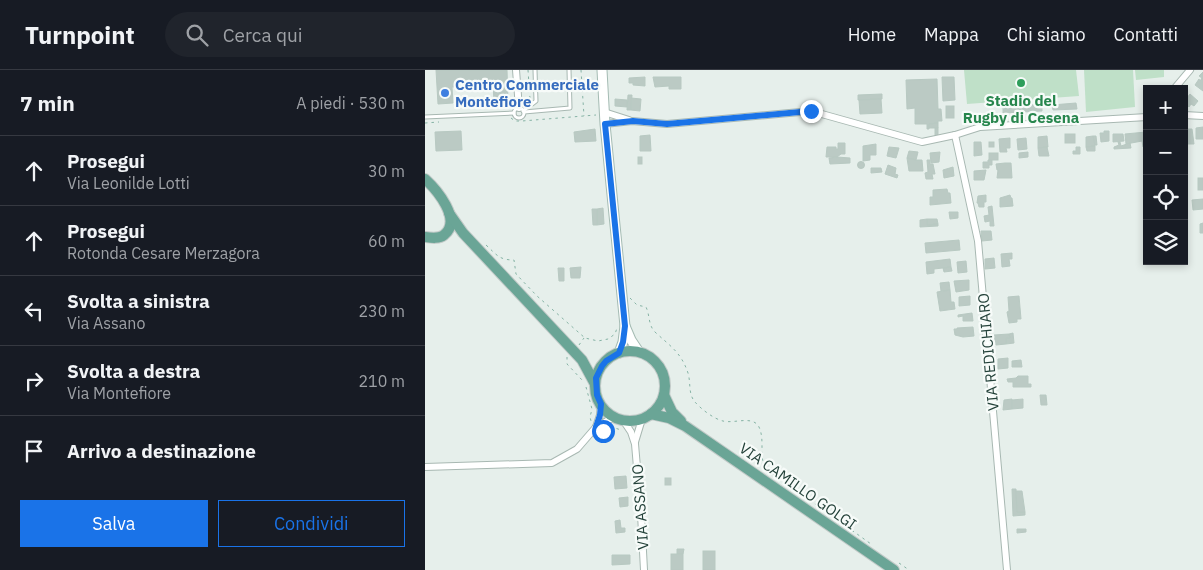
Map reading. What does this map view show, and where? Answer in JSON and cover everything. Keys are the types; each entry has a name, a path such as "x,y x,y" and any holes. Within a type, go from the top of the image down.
{"main road":[{"path":"602,70 605,124 622,298 621,326 623,342 619,353"},
{"path":"425,179 437,191 455,223 478,242 583,360 595,384 601,404 618,418 632,421 646,416 659,406 664,395 662,372 653,360 639,352 619,353 606,361 599,372 595,384"},
{"path":"443,236 449,226 449,213"},
{"path":"425,237 459,236 478,242"},
{"path":"621,326 639,352"},
{"path":"583,360 606,361"},
{"name":"VIA CAMILLO GOLGI","path":"664,395 673,412 685,426"},
{"name":"VIA CAMILLO GOLGI","path":"646,416 669,418 685,426 894,570"}],"street":[{"path":"517,70 520,111"},
{"path":"1178,85 1191,70"},
{"path":"605,124 633,121 667,124 811,111 922,142 980,127 1143,117"},
{"path":"604,112 633,121"},
{"path":"1188,115 1203,116"},
{"name":"VIA REDICHIARO","path":"955,135 977,241 1007,570"},
{"path":"425,467 551,463 577,449 596,427 601,404"},
{"name":"VIA ASSANO","path":"635,444 646,416"},
{"path":"596,427 618,418"},
{"name":"VIA ASSANO","path":"618,418 631,432 635,444 644,570"}],"lane":[{"path":"520,111 536,102 535,70"},
{"path":"425,117 570,108 569,70"}],"path":[{"path":"528,70 530,106"},
{"path":"581,70 584,116"},
{"path":"505,118 522,122 598,115 604,112"},
{"path":"425,123 443,122"},
{"path":"478,242 500,258 514,260 516,274 537,296 585,338 598,341 608,339 621,326"},
{"path":"622,298 630,298 635,304 643,306 647,310 650,324 655,332 670,344 681,357 688,375 691,397 697,404 723,421 754,422 760,429 762,457 765,468 877,547"},
{"path":"585,338 567,357 566,361 585,382 593,409 590,420 603,431 615,428 621,429 626,434"},
{"path":"893,559 909,570"}],"green space":[{"name":"Stadio del Rugby di Cesena","path":"964,70 1076,70 1079,96 967,104"},
{"path":"1084,70 1133,70 1135,107 1086,112"},
{"path":"1135,70 1164,70 1164,77 1136,80"}],"building":[{"name":"Centro Commerciale Montefiore","path":"436,70 507,70 508,100 494,101 493,84 452,87 453,103 438,104"},
{"path":"1203,72 1203,91 1195,85 1202,78 1199,76"},
{"path":"645,77 645,86 629,83 629,78"},
{"path":"653,77 681,77 681,89 669,89 669,86 655,87"},
{"path":"942,77 954,77 955,100 943,101"},
{"path":"937,79 938,109 941,109 942,121 929,124 929,129 927,129 927,124 915,124 915,108 907,109 906,80"},
{"path":"882,94 882,99 858,100 858,95"},
{"path":"1190,94 1198,101 1194,106 1191,104 1188,106 1188,97"},
{"path":"628,95 632,95 631,110 627,110"},
{"path":"631,98 641,99 640,111 631,110"},
{"path":"615,99 627,100 627,107 615,106"},
{"path":"881,99 882,113 860,114 859,100"},
{"path":"1076,103 1077,109 1053,110 1052,105"},
{"path":"1042,104 1042,111 1003,113 1003,107"},
{"path":"946,106 954,106 954,118 946,118"},
{"path":"938,123 938,128 929,128 929,124"},
{"path":"1203,127 1203,139 1196,139 1196,128"},
{"path":"935,128 938,128 938,136 935,136"},
{"path":"595,129 596,141 575,142 574,132"},
{"path":"1188,129 1192,129 1194,144 1188,144"},
{"path":"461,131 462,150 436,151 435,132"},
{"path":"1104,131 1109,131 1109,141 1101,142 1100,133 1104,133"},
{"path":"1143,132 1143,147 1142,141 1126,144 1125,134"},
{"path":"1065,134 1075,134 1075,143 1065,143"},
{"path":"1113,134 1123,134 1124,141 1113,142"},
{"path":"650,135 651,151 640,151 640,136"},
{"path":"1047,136 1048,147 1038,148 1038,137"},
{"path":"1093,136 1096,136 1097,145 1093,145"},
{"path":"1093,136 1095,146 1086,147 1086,137"},
{"path":"1010,138 1010,148 1006,148 1007,152 1000,152 999,139"},
{"path":"1026,138 1027,149 1018,150 1017,139"},
{"path":"974,142 981,142 982,155 974,156"},
{"path":"989,142 994,142 994,147 989,147"},
{"path":"1118,142 1120,142 1121,146 1130,143 1131,148 1114,149 1114,147 1119,145"},
{"path":"838,143 845,143 845,154 837,157 826,157 827,147 836,147 838,149"},
{"path":"876,144 876,155 870,155 870,160 863,161 863,146"},
{"path":"1095,146 1095,151 1087,151 1086,147"},
{"path":"889,147 899,148 896,158 887,156"},
{"path":"1047,147 1049,156 1039,156 1038,148"},
{"path":"1076,147 1080,147 1080,154 1073,154 1073,151 1076,151"},
{"path":"909,151 918,152 916,160 907,158"},
{"path":"940,152 939,162 931,163 930,153"},
{"path":"1028,152 1028,157 1019,158 1019,153"},
{"path":"989,153 998,153 998,160 989,160"},
{"path":"638,157 642,157 642,164 638,164"},
{"path":"829,158 850,158 850,163 830,164"},
{"path":"907,158 922,160 923,171 909,171"},
{"path":"927,160 930,160 930,164 933,164 935,174 932,174 933,179 926,179 925,173 928,172"},
{"path":"988,160 992,160 992,165 989,165 989,168 983,168 983,162 988,162"},
{"path":"861,162 864,165 861,168 858,165"},
{"path":"1011,163 1012,178 997,178 998,170 996,164"},
{"path":"888,165 896,168 895,174 898,175 897,178 885,174"},
{"path":"953,167 954,176 944,178 943,170"},
{"path":"871,168 881,168 882,172 871,173"},
{"path":"986,170 984,180 974,180 974,171"},
{"path":"1198,178 1203,178 1203,190 1198,190"},
{"path":"947,189 948,193 950,193 951,203 930,205 930,197 933,197 933,190"},
{"path":"986,195 984,207 979,207 977,203 978,196"},
{"path":"1010,195 1013,206 1000,207 1000,198"},
{"path":"1203,199 1203,209 1193,210 1192,200"},
{"path":"992,206 994,226 990,226 990,221 985,222 984,216 989,215 988,207"},
{"path":"603,208 604,224 597,225 597,209"},
{"path":"592,209 597,209 597,225 593,225"},
{"path":"949,212 958,212 958,218 950,219"},
{"path":"927,219 937,219 938,224 927,225"},
{"path":"927,219 927,225 938,224 938,226 920,227 920,220"},
{"path":"1203,223 1203,233 1200,233 1200,224"},
{"path":"981,231 991,231 992,240 982,241"},
{"path":"959,240 960,250 926,253 925,243"},
{"path":"1012,253 1012,259 1009,259 1010,266 1002,267 1001,254"},
{"path":"994,258 995,268 985,269 985,259"},
{"path":"950,259 951,267 934,269 934,273 927,274 926,262"},
{"path":"966,261 967,272 958,273 957,262"},
{"path":"581,267 580,278 571,278 570,268"},
{"path":"951,267 952,271 944,272 943,268"},
{"path":"558,268 564,268 564,281 559,281"},
{"path":"969,280 969,290 956,292 954,281"},
{"path":"949,282 950,290 941,291 940,283"},
{"path":"950,290 951,302 954,302 955,309 940,311 937,292"},
{"path":"970,296 970,305 959,306 959,297"},
{"path":"1019,296 1021,319 1017,319 1017,322 1009,323 1007,312 1009,311 1008,297"},
{"path":"972,313 973,321 963,321 963,316 958,317 958,315"},
{"path":"973,327 974,336 963,337 955,335 954,329"},
{"path":"1013,333 1014,343 1006,344 1006,338 1010,338 1009,334"},
{"path":"1009,334 1010,338 1006,338 1006,344 996,345 994,335"},
{"path":"1008,358 1008,368 998,369 998,359"},
{"path":"1021,360 1022,367 1012,367 1012,361"},
{"path":"1028,376 1028,384 1031,384 1031,387 1013,387 1013,382 1008,382 1007,379"},
{"path":"1040,395 1046,395 1047,405 1041,405"},
{"path":"1012,399 1012,409 1003,410 1004,400"},
{"path":"1023,399 1023,408 1012,409 1012,400"},
{"path":"626,476 627,488 615,489 614,477"},
{"path":"665,478 671,478 671,485 665,485"},
{"path":"1012,489 1016,489 1017,512 1025,512 1025,515 1013,516"},
{"path":"1016,491 1022,491 1025,512 1017,512"},
{"path":"628,497 628,506 620,507 619,498"},
{"path":"620,520 621,528 625,528 625,532 616,533 615,521"},
{"path":"1017,529 1026,529 1026,532 1017,533"},
{"path":"677,549 684,549 683,554 677,554"},
{"path":"703,551 715,551 715,570 703,570"},
{"path":"671,554 683,554 683,570 671,570"},
{"path":"612,555 630,555 630,564 612,565"}],"place":[{"name":"Stadio del Rugby di Cesena","path":"1021,83"},
{"name":"Centro Commerciale Montefiore","path":"445,93"}],"route":[{"path":"603,431 596,427 601,404 597,395 596,378 606,361 619,353 623,342 625,326 605,124 633,121 667,124 811,111"}]}
